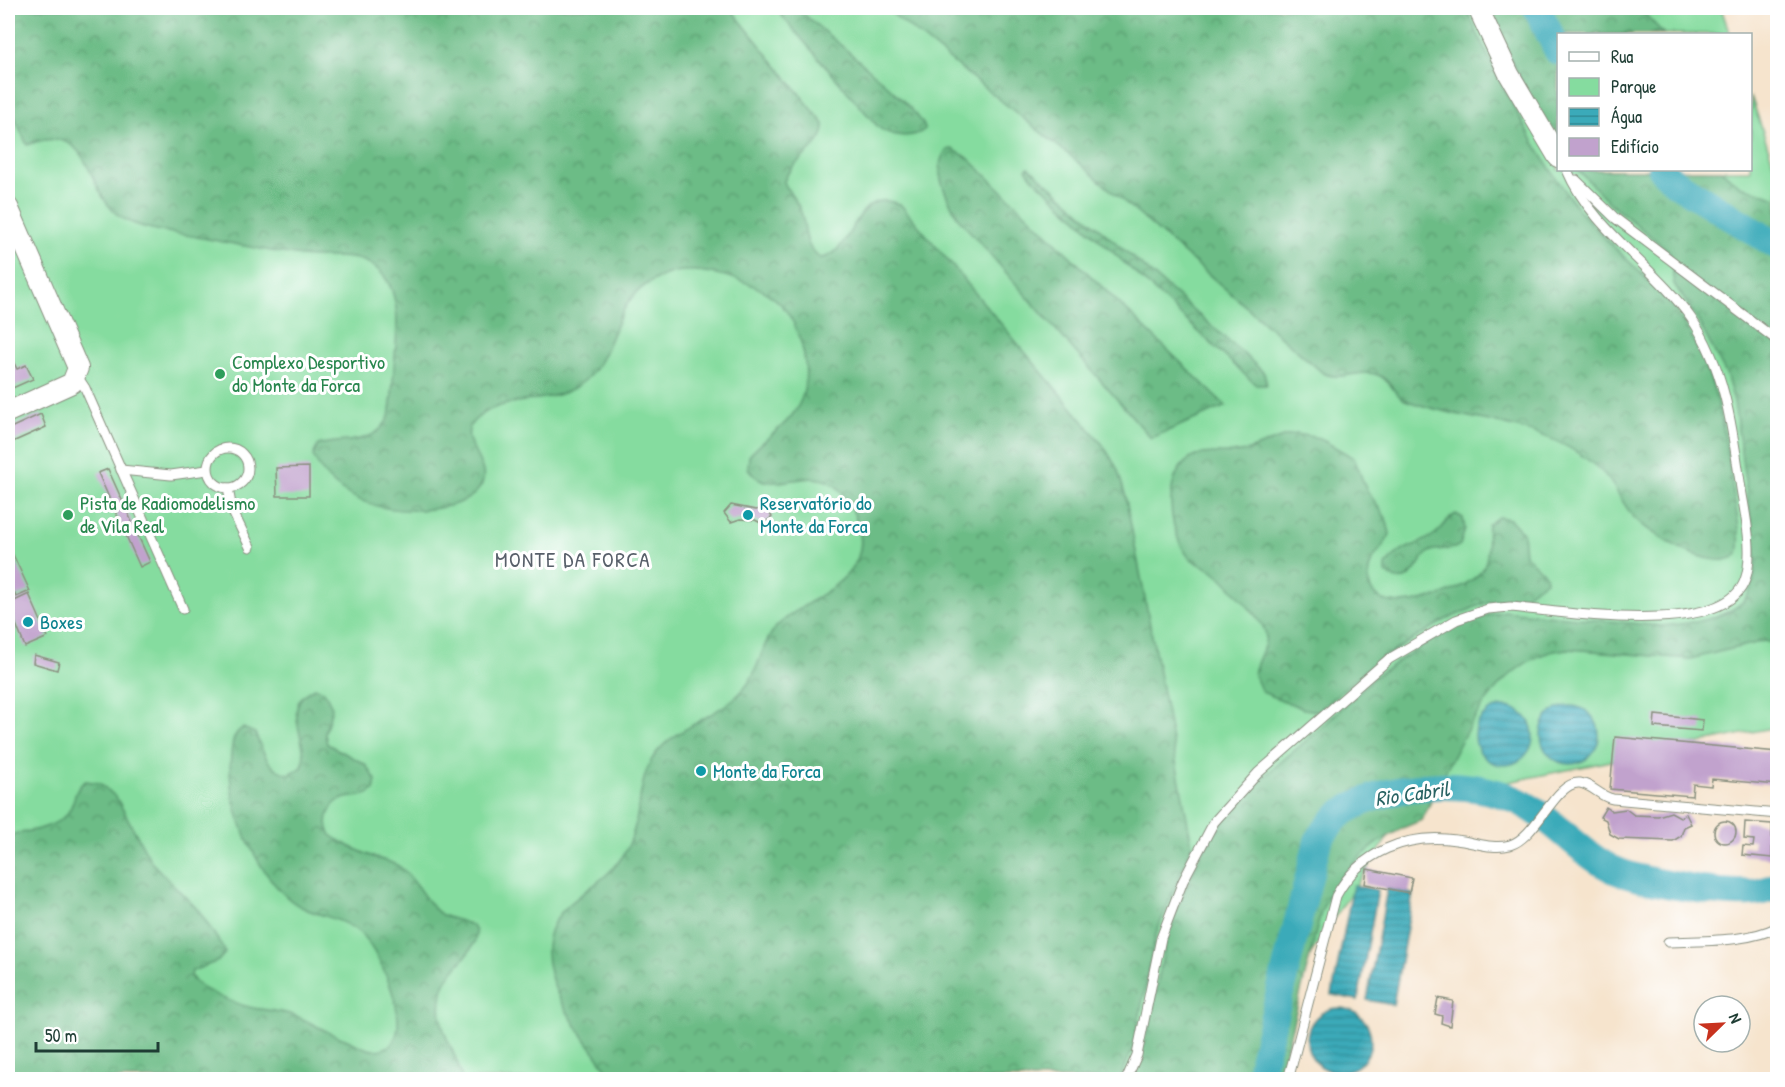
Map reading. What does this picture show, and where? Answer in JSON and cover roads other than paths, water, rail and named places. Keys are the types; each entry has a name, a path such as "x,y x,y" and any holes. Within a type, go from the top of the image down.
{"street":[{"path":"1478,8 1506,67 1557,155"},
{"path":"8,207 78,364 77,376 69,384 8,412"}],"lane":[{"path":"1126,1080 1137,1055 1161,938 1183,881 1208,830 1249,781 1377,668 1444,626 1488,609 1509,607 1674,618 1711,609 1729,600 1743,587 1748,556 1735,444 1728,405 1712,356 1682,306 1594,213 1572,182 1567,171"},
{"path":"1568,171 1587,193 1615,218 1778,341"},
{"path":"77,376 183,609"},
{"path":"232,447 243,454 248,473 240,484 228,488 216,485 207,470 208,460 218,450 232,447"},
{"path":"121,470 171,476 207,470"},
{"path":"228,488 232,510 250,547"},
{"path":"1288,1080 1333,902 1343,883 1353,871 1378,853 1405,841 1440,838 1501,847 1516,843 1530,831 1568,786 1579,783 1608,798 1778,814"},
{"path":"1668,942 1742,937 1778,927"}],"water":[{"path":"1570,706 1581,708 1594,719 1599,735 1597,746 1586,759 1570,764 1559,762 1546,751 1541,735 1543,724 1554,711"},
{"path":"1504,707 1520,712 1528,720 1533,736 1528,752 1520,760 1504,765 1488,760 1480,752 1475,736 1480,720 1488,712"},
{"path":"1353,885 1378,890 1358,1000 1332,995"},
{"path":"1387,889 1413,894 1393,1005 1367,1000"},
{"path":"1339,1008 1357,1013 1362,1017 1366,1022 1371,1040 1366,1058 1362,1063 1357,1067 1339,1072 1321,1067 1316,1063 1312,1058 1307,1040 1312,1022 1316,1017 1321,1013"}],"waterway":[{"name":"Rio Cabril","path":"1537,8 1557,49"},
{"name":"Rio Cabril","path":"1663,171 1676,183 1778,246"},
{"name":"Rio Cabril","path":"1258,1080 1318,841 1337,817 1365,801 1412,788 1437,786 1486,790 1509,797 1529,807 1594,858 1629,875 1721,892 1754,893 1778,886"}],"place":[{"name":"Complexo Desportivo do Monte da Forca","path":"220,374"},
{"name":"Pista de Radiomodelismo de Vila Real","path":"68,515"},
{"name":"Reservatório do Monte da Forca","path":"748,515"},
{"name":"Boxes","path":"28,622"},
{"name":"Monte da Forca","path":"701,771"}],"district":[{"name":"MONTE DA FORCA","path":"573,560"}]}
